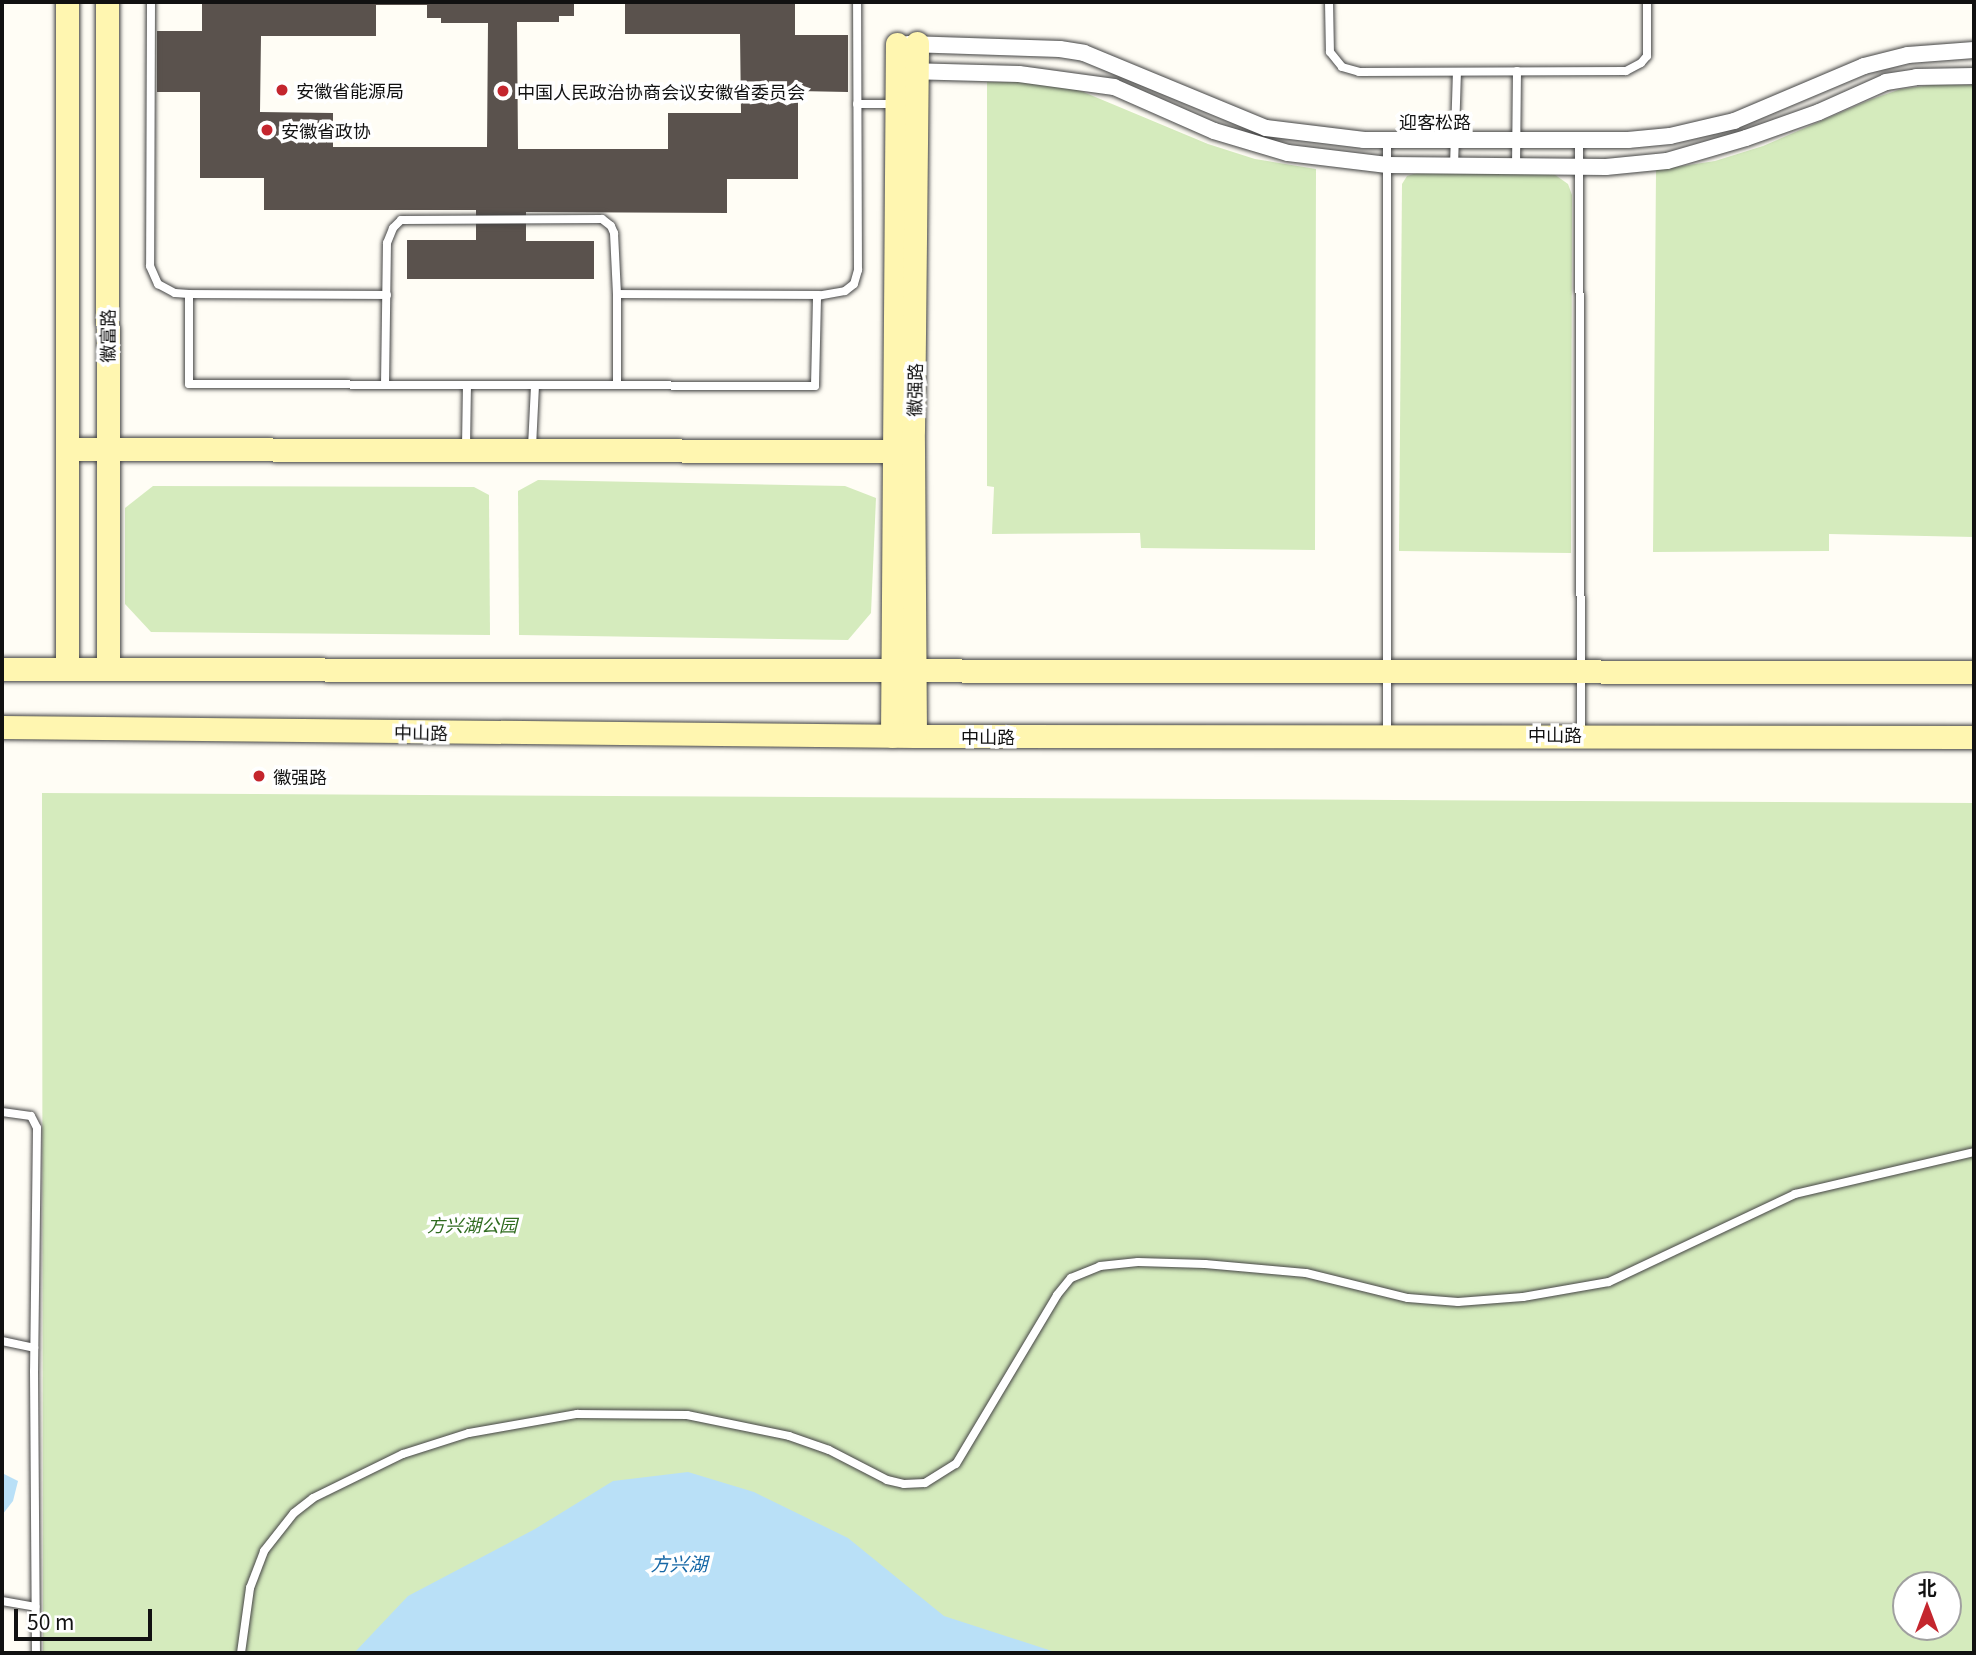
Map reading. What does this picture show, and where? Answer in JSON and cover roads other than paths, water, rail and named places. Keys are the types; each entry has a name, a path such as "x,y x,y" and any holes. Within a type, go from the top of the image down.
{"main road":[{"path":"67,2 67,669"},
{"name":"徽富路","path":"107,2 108,669"},
{"name":"徽强路","path":"903,736 907,44"},
{"path":"67,449 903,452"},
{"path":"2,669 1974,672"},
{"name":"中山路","path":"2,727 903,736 1581,734 1974,737"}],"street":[{"name":"迎客松路","path":"907,44 1060,49 1084,53 1266,128 1387,140 1628,140 1693,132 1734,121 1864,66 1908,55 1974,50"},
{"path":"908,71 1020,74 1114,87 1251,145 1288,153 1387,165 1454,166 1579,166 1667,161 1746,138 1819,112 1886,82 1916,77 1974,76"}],"lane":[{"path":"150,2 150,267 158,284 175,293 189,294 387,295"},
{"path":"617,293 819,295 845,291 857,278 857,2"},
{"path":"1329,2 1330,52 1346,69 1359,72 1633,69 1648,52 1647,2"},
{"path":"1516,166 1517,71"},
{"path":"1454,166 1457,72"},
{"path":"857,104 907,104"},
{"path":"1387,140 1387,734"},
{"path":"1579,140 1581,734"},
{"path":"385,385 388,237 401,220 408,218 602,219 611,226 616,240 617,385"},
{"path":"189,294 189,384 815,386 819,295"},
{"path":"466,450 467,385"},
{"path":"532,450 535,385"},
{"path":"2,1112 31,1116 37,1123 34,1348 36,1653"},
{"path":"241,1653 250,1588 264,1551 294,1513 313,1498 403,1454 469,1433 577,1413 687,1415 789,1436 829,1450 887,1480 904,1484 925,1483 957,1464 1056,1295 1071,1278 1100,1266 1138,1262 1205,1264 1306,1273 1408,1298 1458,1302 1523,1297 1609,1282 1795,1194 1974,1152"},
{"path":"2,1341 34,1348"},
{"path":"2,1601 36,1607"}],"water":[{"name":"方兴湖","path":"688,1472 754,1492 848,1538 944,1616 1058,1653 354,1653 408,1596 535,1529 613,1481"},
{"path":"2,1473 18,1481 13,1501 2,1515"}],"place":[{"name":"安徽省能源局","path":"282,90"},
{"name":"中国人民政治协商会议安徽省委员会","path":"503,91"},
{"name":"安徽省政协","path":"267,130"},
{"name":"徽强路","path":"259,776"}],"park label":[{"name":"方兴湖公园","path":"472,1224"}]}
